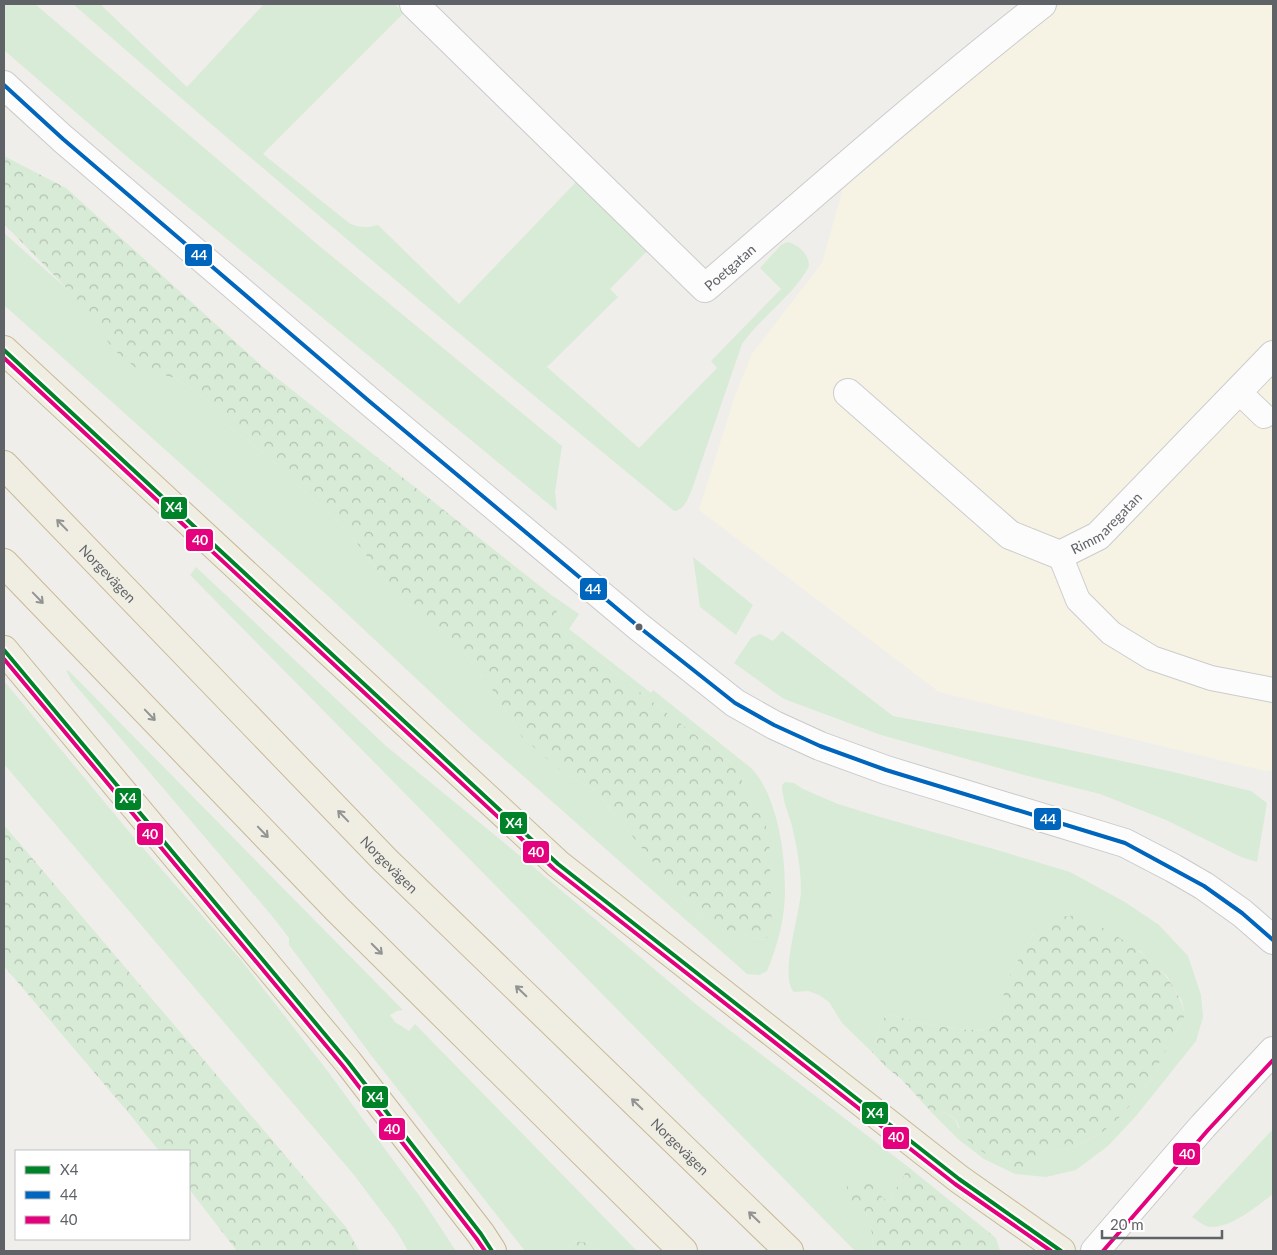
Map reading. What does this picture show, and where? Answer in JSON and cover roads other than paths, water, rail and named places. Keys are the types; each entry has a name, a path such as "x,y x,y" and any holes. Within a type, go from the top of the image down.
{"highway":[{"path":"4,350 558,864 959,1179 1060,1251"},
{"name":"Norgevägen","path":"4,465 386,860 789,1251"},
{"path":"4,563 337,909 683,1251"},
{"path":"4,650 348,1062 481,1234 492,1251"}],"street":[{"name":"Poetgatan","path":"414,4 705,288 822,185 966,64 1042,4"},
{"path":"4,85 71,146 369,401 639,627 735,703 774,725 820,746 886,770 1125,843 1204,886 1242,913 1273,940"},
{"name":"Rimmaregatan","path":"848,393 1010,535 1060,555 1098,536 1273,355"},
{"path":"1095,1251 1203,1126 1273,1051"}],"lane":[{"path":"1238,391 1264,416"},
{"path":"1060,555 1078,600 1111,633 1152,658 1212,678 1273,690"}]}
